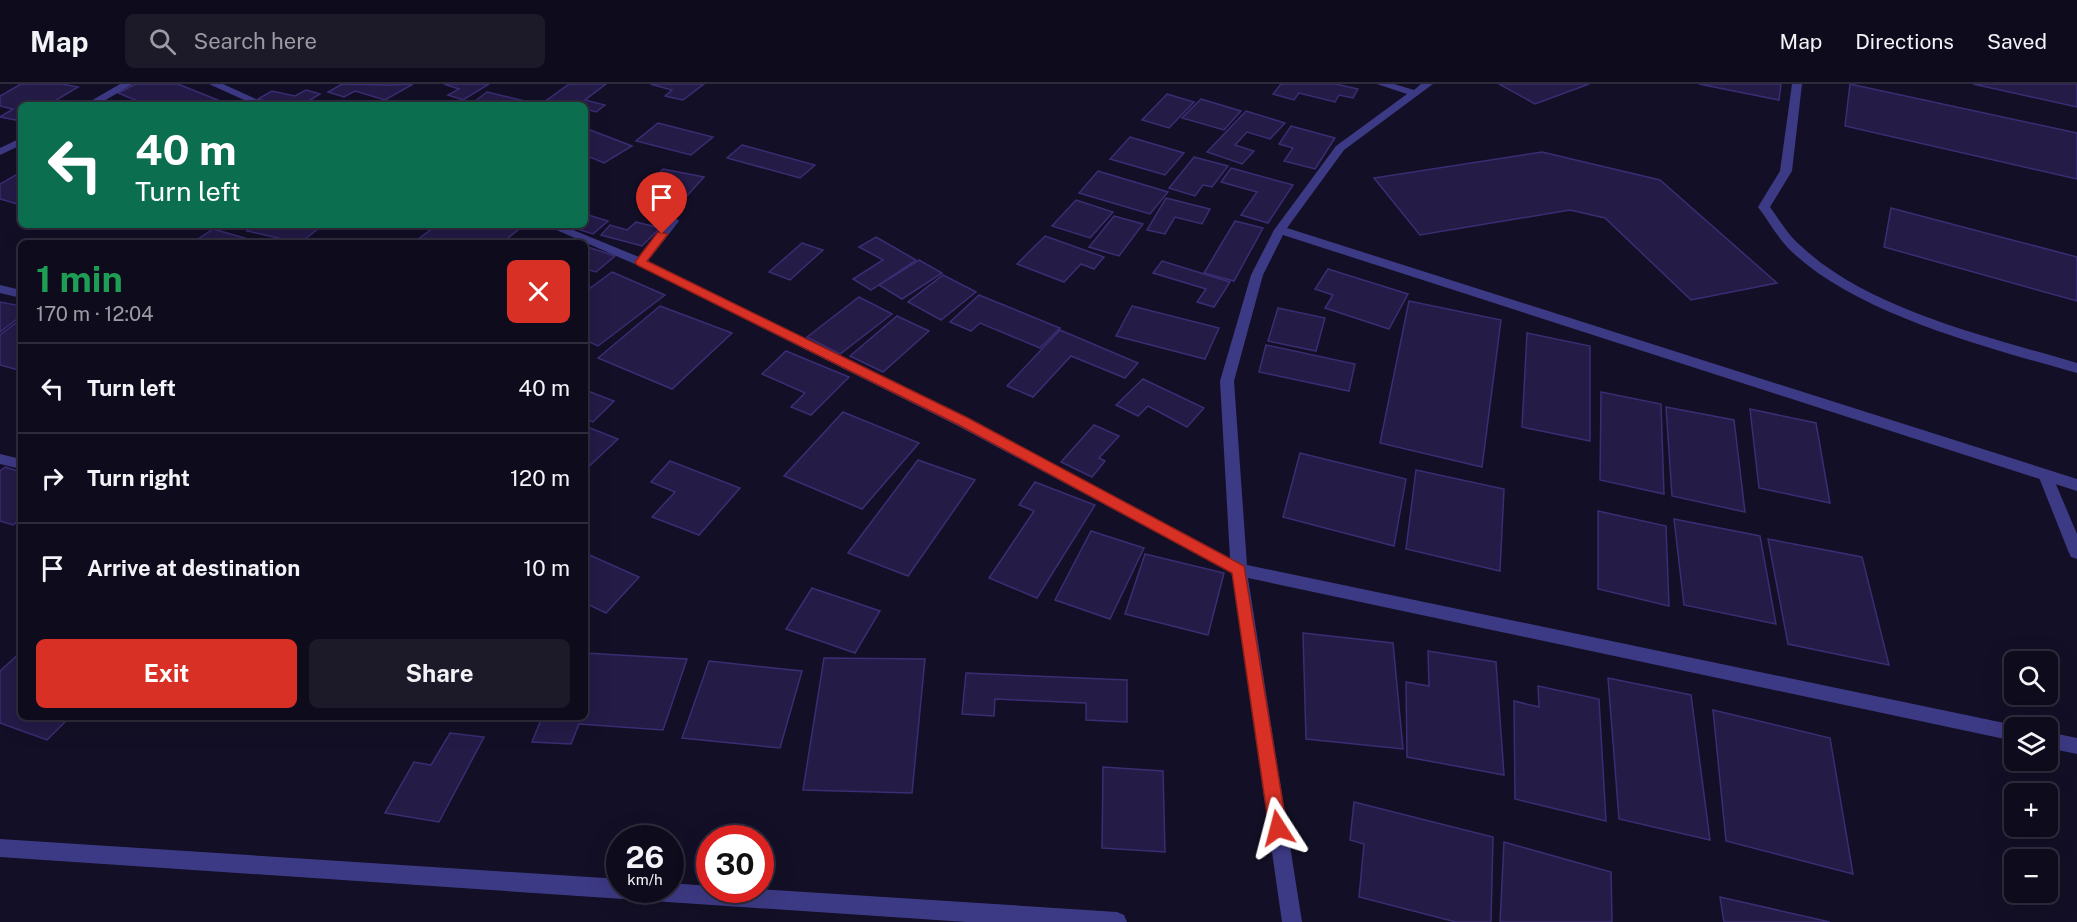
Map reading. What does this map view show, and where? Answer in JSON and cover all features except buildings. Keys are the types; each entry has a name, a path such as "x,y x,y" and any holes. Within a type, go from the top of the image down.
{"street":[{"path":"95,102 128,84"},
{"path":"214,84 257,102"},
{"path":"1382,84 1415,93"},
{"path":"1292,922 1239,570 1227,381 1257,275 1280,230 1340,148 1428,84"},
{"path":"1797,84 1786,171 1764,207 1799,251 1845,286 1943,326 2077,368"},
{"path":"0,152 18,143"},
{"path":"641,262 673,220"},
{"path":"558,228 587,240"},
{"path":"1280,230 2077,485"},
{"path":"588,240 641,262 963,422 1239,570 2004,731"},
{"path":"0,289 18,293"},
{"path":"0,459 18,463"},
{"path":"2045,475 2077,553"},
{"path":"2058,742 2077,746"},
{"path":"0,848 606,888"},
{"path":"684,893 1117,922"}],"route":[{"path":"662,234 641,262 963,422 1239,570 1278,828"}]}
